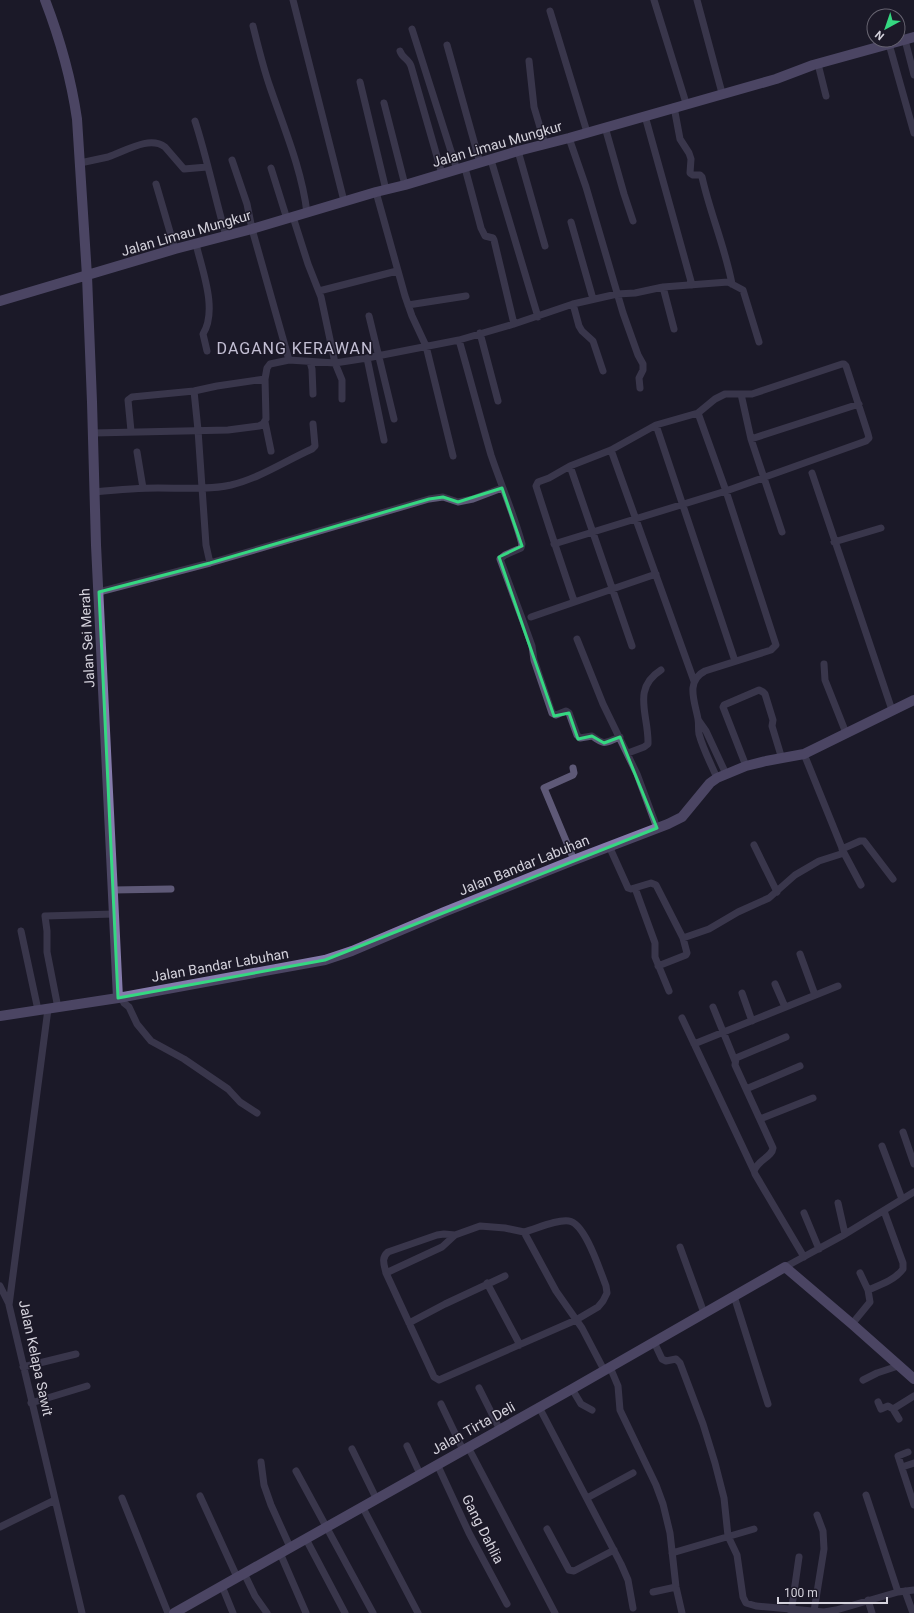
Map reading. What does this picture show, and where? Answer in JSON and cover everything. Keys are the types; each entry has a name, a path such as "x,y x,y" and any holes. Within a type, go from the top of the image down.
{"street":[{"name":"Jalan Sei Merah","path":"45,0 60,38 73,94 80,163 87,276 94,492 114,914 120,998"},
{"path":"293,0 344,202"},
{"path":"654,0 686,103"},
{"path":"697,0 722,93"},
{"path":"550,11 588,132"},
{"path":"253,26 269,85 306,199 307,213"},
{"path":"412,29 481,228 485,236 493,238 494,240 514,324"},
{"path":"910,38 914,75"},
{"path":"447,45 480,163"},
{"name":"Jalan Limau Mungkur","path":"0,301 461,169 518,151 645,116 876,48"},
{"path":"891,48 914,133"},
{"path":"400,51 402,56 411,66 442,174"},
{"path":"529,61 534,106 545,144"},
{"path":"818,64 826,96"},
{"path":"360,82 397,271 408,305 426,346 453,456"},
{"path":"384,103 405,185"},
{"path":"674,107 681,141 691,159 690,173 693,175 700,175 702,177 732,284"},
{"path":"645,116 692,285"},
{"path":"195,121 205,152 207,167 226,236"},
{"path":"605,127 633,221"},
{"path":"568,138 586,187 630,334 643,364 643,370 639,378 640,388"},
{"path":"80,163 113,155 125,151 137,144 155,143 161,144 165,147 184,169 207,167"},
{"path":"518,151 545,246"},
{"path":"232,160 247,204 252,229 289,360"},
{"path":"492,160 538,317"},
{"path":"271,168 319,291 335,363 342,380 342,399"},
{"path":"156,184 175,250"},
{"path":"571,222 593,300"},
{"path":"196,244 209,304 209,321 203,334 207,351"},
{"path":"319,291 397,271"},
{"path":"271,451 265,422 265,379 266,368 270,364 289,360 335,363 367,358 459,340 538,317 573,304 617,294 728,282 743,290 759,342"},
{"path":"663,288 674,329"},
{"path":"408,305 466,296"},
{"path":"573,304 579,326 582,331 593,341 603,371"},
{"path":"369,316 394,419"},
{"path":"480,333 498,401"},
{"path":"459,340 502,488 515,520 522,546 521,548 505,555 500,559 532,646 534,660 552,713 556,715 568,712 577,735 580,738 592,736 604,743 620,737"},
{"path":"367,358 384,440"},
{"path":"310,362 312,369 313,394"},
{"path":"554,544 636,518 682,506 866,441 869,437 859,404 844,364 752,394 725,394 715,399 698,413 656,425 611,450 570,466 549,478 538,482 536,486 554,544 574,602"},
{"path":"131,432 128,400 132,397 194,391 224,384 265,379"},
{"path":"194,391 206,545 210,563"},
{"path":"741,394 752,439 782,532"},
{"path":"752,439 859,404"},
{"path":"694,681 701,673 771,650 776,645 726,491 698,413"},
{"path":"93,433 236,429 259,426 265,422"},
{"path":"94,492 143,488 201,487 229,485 240,482 266,472 312,449 315,446 313,424"},
{"path":"656,425 735,661"},
{"path":"611,450 694,681 692,698 699,720 706,731 721,776"},
{"path":"137,452 143,488"},
{"path":"570,466 614,589 622,620 632,646"},
{"path":"812,474 892,710"},
{"path":"99,592 210,563 430,499 443,496 458,502 474,499 502,488"},
{"path":"834,542 882,528"},
{"path":"531,617 656,574"},
{"path":"577,639 603,704 628,753 656,828"},
{"path":"824,664 825,680 846,733"},
{"path":"628,753 648,744 643,691 651,677 661,670"},
{"path":"746,766 723,707 724,705 759,690 765,694 773,720 772,726 782,758"},
{"name":"Jalan Bandar Labuhan","path":"0,1016 120,998 325,960 352,952 444,912 682,817 710,783 721,776 746,766 804,754 914,700"},
{"path":"804,754 843,851 861,885"},
{"path":"573,768 573,775 544,788 574,860"},
{"path":"684,938 709,929 738,912 769,898 795,875 819,861 843,851 860,841 864,841 893,879"},
{"path":"754,845 777,892"},
{"path":"609,846 626,885 631,889 651,883 656,885 684,938 687,953 686,955 658,966"},
{"path":"635,888 655,943 655,957 669,991"},
{"path":"113,890 171,889"},
{"path":"48,1009 47,931 45,916 114,914"},
{"path":"20,931 48,1009"},
{"path":"800,954 815,995"},
{"path":"775,984 785,1007"},
{"path":"694,1044 838,986"},
{"path":"742,993 752,1021"},
{"path":"120,998 129,1007 137,1024 151,1041 184,1058 228,1089 240,1102 257,1113"},
{"path":"713,1007 735,1061 735,1065 773,1148 773,1152 756,1165 754,1171"},
{"name":"Jalan Kelapa Sawit","path":"48,1009 9,1305 82,1613"},
{"path":"682,1018 754,1171 804,1257"},
{"path":"735,1061 736,1058 786,1037"},
{"path":"746,1089 800,1066"},
{"path":"760,1119 813,1098"},
{"path":"904,1132 914,1164"},
{"path":"882,1146 902,1199"},
{"path":"914,1192 845,1234 785,1267 914,1379"},
{"path":"838,1203 845,1234"},
{"path":"868,1290 886,1283 903,1269 903,1263 884,1211"},
{"path":"804,1213 818,1249"},
{"path":"386,1273 442,1247 455,1235 480,1226 506,1228 524,1232 557,1222 568,1221 573,1222 582,1231 606,1286 607,1293 598,1307 576,1320 439,1380 434,1378 386,1273 383,1261 384,1256 388,1252 437,1235 455,1235"},
{"path":"524,1232 556,1291 582,1328 618,1386 620,1410 656,1485 663,1504 670,1533 676,1587 682,1613"},
{"path":"680,1247 704,1313"},
{"name":"Jalan Tirta Deli","path":"175,1612 376,1498 500,1430 785,1267"},
{"path":"852,1324 870,1302 868,1290 860,1273"},
{"path":"409,1323 487,1283 505,1276"},
{"path":"487,1283 520,1345"},
{"path":"0,1286 9,1305"},
{"path":"734,1296 768,1404"},
{"path":"654,1342 662,1359 666,1361 676,1359 680,1363 698,1411 715,1463 724,1498 728,1536 737,1555 743,1597 746,1603 750,1606 791,1611 836,1612 868,1600 914,1590"},
{"path":"23,1367 76,1354"},
{"path":"863,1380 877,1373 898,1366"},
{"path":"31,1403 87,1386"},
{"path":"479,1388 500,1430"},
{"path":"572,1389 581,1404 592,1410"},
{"path":"893,1409 914,1396"},
{"path":"878,1402 881,1409 888,1406 893,1409 899,1419"},
{"path":"441,1404 555,1613"},
{"path":"539,1407 614,1550 628,1580 633,1608"},
{"path":"407,1446 420,1474"},
{"path":"352,1449 376,1498"},
{"path":"908,1452 898,1456 914,1505"},
{"path":"261,1462 264,1485 271,1505 290,1547"},
{"path":"902,1467 914,1463"},
{"name":"Gang Dahlia","path":"437,1464 469,1533 507,1604"},
{"path":"296,1471 373,1613"},
{"path":"587,1498 633,1473"},
{"path":"866,1495 902,1592 913,1613"},
{"path":"200,1496 240,1575 267,1613"},
{"path":"122,1498 175,1612"},
{"path":"0,1527 55,1500"},
{"path":"362,1506 418,1613"},
{"path":"814,1611 824,1548 823,1531 817,1515"},
{"path":"547,1529 572,1571 614,1550"},
{"path":"672,1553 754,1529"},
{"path":"306,1539 345,1613"},
{"path":"280,1553 306,1613"},
{"path":"791,1611 799,1557"},
{"path":"222,1586 233,1613"},
{"path":"653,1592 676,1587"},
{"path":"868,1600 872,1613"}],"highlighted area":[{"path":"502,488 522,546 499,557 554,716 569,713 578,739 592,736 604,743 620,737 657,828 325,960 118,998 99,592 210,563 429,499 443,497 458,502"}],"district":[{"name":"DAGANG KERAWAN","path":"295,348"}]}
